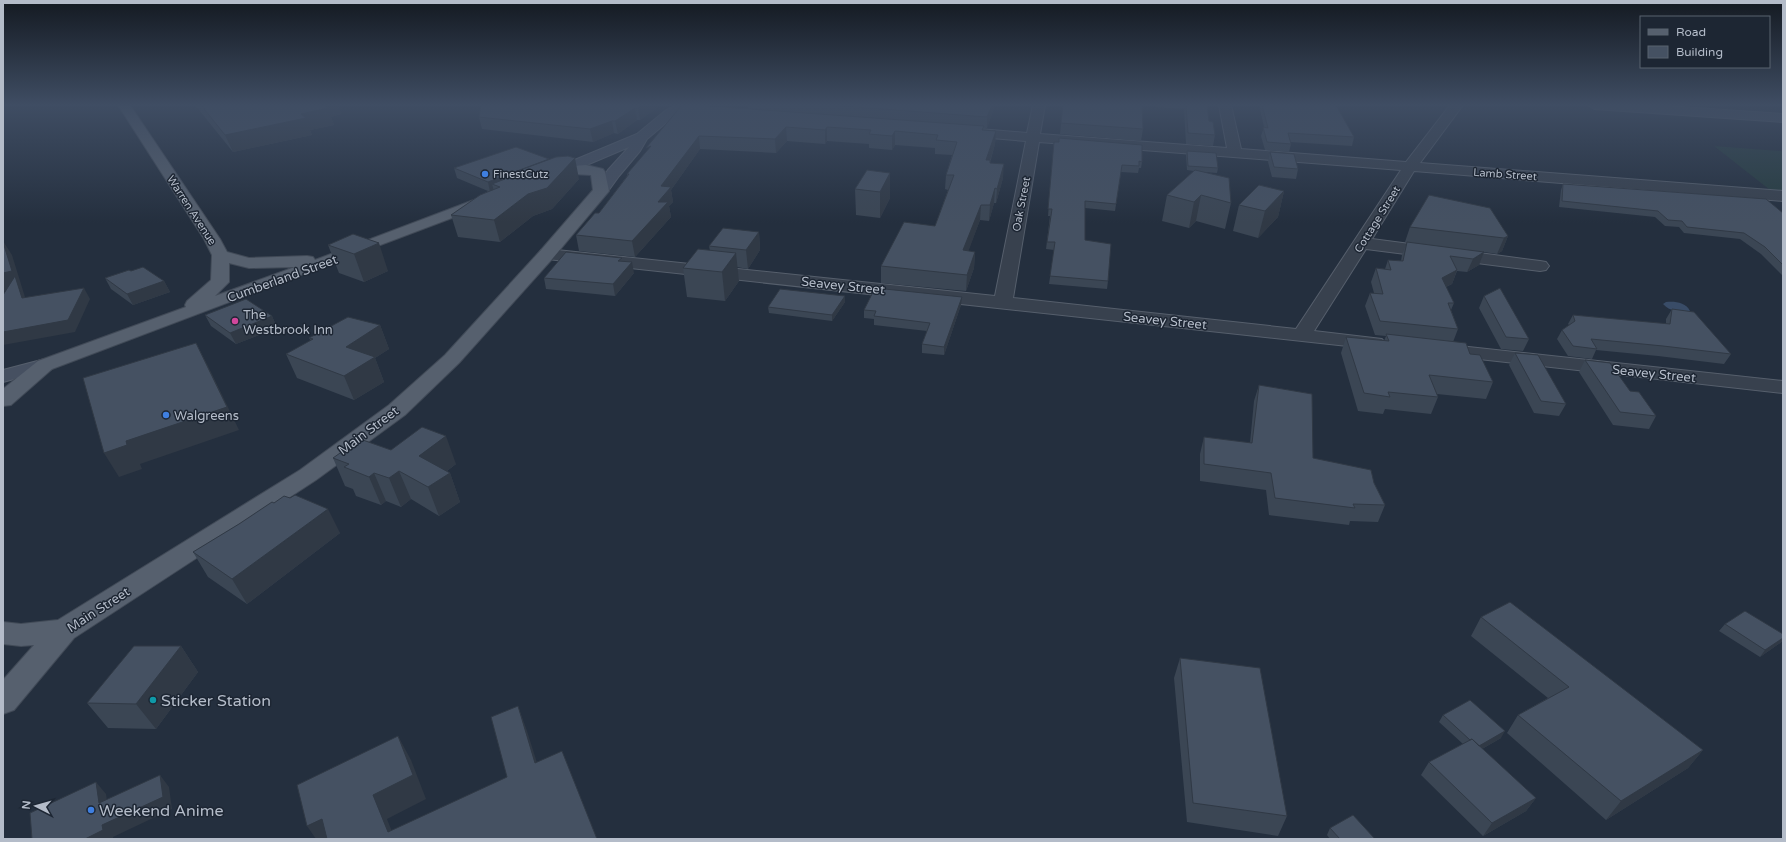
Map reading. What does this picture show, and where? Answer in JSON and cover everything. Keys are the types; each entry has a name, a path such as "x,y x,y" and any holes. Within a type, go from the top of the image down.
{"main road":[{"name":"Warren Avenue","path":"150,144 212,239 220,255 220,282 182,314"},
{"path":"537,181 623,144"},
{"name":"Main Street","path":"3,701 64,630 308,475 396,410 452,359 547,254 601,191 613,173 637,144"},
{"path":"558,172 589,169 598,172 601,191"},
{"name":"Cumberland Street","path":"3,376 45,365 332,259 501,194"},
{"name":"Warren Avenue","path":"220,255 249,263 332,259"},
{"path":"3,400 45,365"},
{"path":"3,633 21,635 64,630"}],"street":[{"name":"Oak Street","path":"1003,302 1032,144"},
{"name":"Lamb Street","path":"1118,144 1783,196"},
{"path":"1233,144 1235,153"},
{"name":"Cottage Street","path":"1302,335 1410,167 1427,144"},
{"path":"1362,242 1540,266"},
{"name":"Seavey Street","path":"547,254 1003,302 1389,345"},
{"name":"Seavey Street","path":"1421,348 1783,387"}],"green space":[{"path":"1714,146 1783,152 1783,191 1770,190"}],"water":[{"path":"1666,302 1683,304 1690,311 1672,310 1663,304"}],"building":[{"path":"649,144 693,144 661,186 671,187 658,202 668,202 632,241 576,235 595,213 599,213 629,174 627,174 651,146 646,148"},
{"path":"956,144 991,144 986,160 990,160 990,163 1004,164 997,189 995,188 990,205 981,205 963,250 975,252 967,275 881,266 904,222 935,226 954,175 946,175"},
{"path":"1054,144 1142,145 1142,162 1139,161 1139,166 1122,165 1116,204 1085,201 1085,240 1111,244 1108,281 1050,276 1055,242 1047,242 1052,209 1048,209"},
{"path":"516,147 549,159 488,182 454,168"},
{"path":"1187,151 1216,153 1218,168 1188,166"},
{"path":"1270,152 1294,154 1298,169 1274,167"},
{"path":"568,156 575,158 547,188 528,194 494,220 451,215 480,195 500,187 492,184 505,179 501,177 556,157"},
{"path":"867,170 890,173 880,192 855,189"},
{"path":"1195,170 1229,178 1231,203 1201,195 1194,202 1167,195"},
{"path":"1563,184 1766,199 1783,213 1783,265 1765,247 1744,233 1687,227 1682,221 1668,220 1658,211 1562,201"},
{"path":"1259,185 1284,191 1265,211 1239,205"},
{"path":"1429,195 1490,208 1508,236 1504,238 1410,227"},
{"path":"723,228 759,232 746,250 709,246"},
{"path":"353,234 379,243 354,254 328,245"},
{"path":"3,242 12,271 3,273"},
{"path":"1407,242 1484,252 1473,259 1450,256 1457,270 1442,278 1454,303 1448,303 1458,329 1380,321 1370,293 1383,294 1376,268 1391,270 1388,260 1403,261"},
{"path":"698,249 736,253 722,272 683,268"},
{"path":"566,252 622,258 618,261 632,262 613,284 544,278"},
{"path":"143,267 164,281 127,294 105,278 129,270 131,271"},
{"path":"15,276 22,298 84,288 68,320 3,332 3,295"},
{"path":"875,288 962,297 944,347 922,344 930,323 874,316 876,311 864,310"},
{"path":"1500,288 1529,339 1506,337 1484,296"},
{"path":"780,289 845,296 832,315 768,307"},
{"path":"246,299 272,316 230,333 205,315"},
{"path":"1672,309 1694,312 1731,354 1591,339 1597,349 1573,346 1562,330 1575,321 1573,315 1670,324"},
{"path":"348,317 380,325 346,347 375,357 344,376 286,354 313,339 309,338"},
{"path":"1386,334 1466,343 1470,354 1480,355 1493,382 1429,375 1438,397 1388,392 1390,397 1364,393 1346,337 1389,341"},
{"name":"Walgreens","path":"196,343 227,407 126,441 127,445 104,453 83,378"},
{"path":"1515,353 1538,355 1566,404 1541,401"},
{"path":"1585,360 1610,363 1630,391 1639,392 1656,416 1620,412"},
{"path":"1259,385 1312,394 1313,458 1371,470 1374,483 1385,505 1353,504 1355,508 1275,498 1271,473 1204,464 1204,437 1252,443"},
{"path":"422,427 446,436 419,456 450,473 428,487 399,471 389,478 374,473 369,477 344,467 349,464 333,458 360,439 391,450"},
{"path":"295,495 328,509 232,579 193,552 272,502 274,503 284,496 290,498"},
{"path":"1510,602 1703,750 1621,801 1518,715 1569,687 1481,617"},
{"path":"1745,611 1783,634 1783,638 1765,650 1725,624"},
{"path":"134,646 181,646 136,704 87,703"},
{"path":"1180,658 1260,668 1287,816 1193,803"},
{"path":"1470,700 1505,731 1479,746 1472,739 1470,740 1443,715"},
{"path":"518,706 535,763 562,751 597,839 327,839 322,819 307,826 297,785 398,736 413,775 373,795 388,832 507,777 491,717"},
{"path":"1472,739 1536,798 1492,823 1429,762"},
{"path":"160,775 163,797 102,825 103,830 85,839 32,839 30,813 96,782 99,803"},
{"path":"1353,815 1375,839 1340,839 1330,828"}],"place":[{"name":"FinestCutz","path":"485,174"},
{"name":"The Westbrook Inn","path":"235,321"},
{"name":"Walgreens","path":"166,415"},
{"name":"Sticker Station","path":"153,700"},
{"name":"Weekend Anime","path":"91,810"}]}
